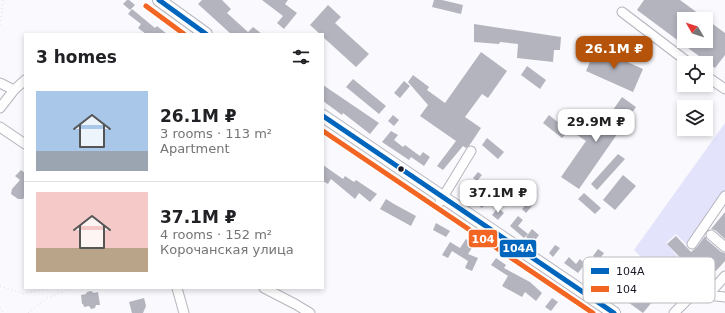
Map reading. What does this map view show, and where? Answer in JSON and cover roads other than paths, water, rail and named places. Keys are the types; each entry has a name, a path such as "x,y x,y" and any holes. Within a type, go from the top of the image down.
{"main road":[{"path":"150,0 195,33"},
{"path":"159,0 205,33"},
{"path":"324,117 583,297"},
{"path":"324,124 583,293"},
{"path":"591,303 606,313"},
{"path":"599,303 614,313"}],"street":[{"path":"622,12 680,56"},
{"path":"0,108 14,90 24,81"},
{"path":"713,81 725,90"},
{"path":"0,83 14,90"},
{"path":"0,127 24,143"},
{"path":"442,200 471,151"},
{"path":"692,244 722,210 725,196"},
{"path":"711,235 725,247"},
{"path":"715,287 725,276"},
{"path":"177,289 184,313"},
{"path":"266,289 310,313"},
{"path":"715,296 725,297"},
{"path":"677,312 685,303"}]}
